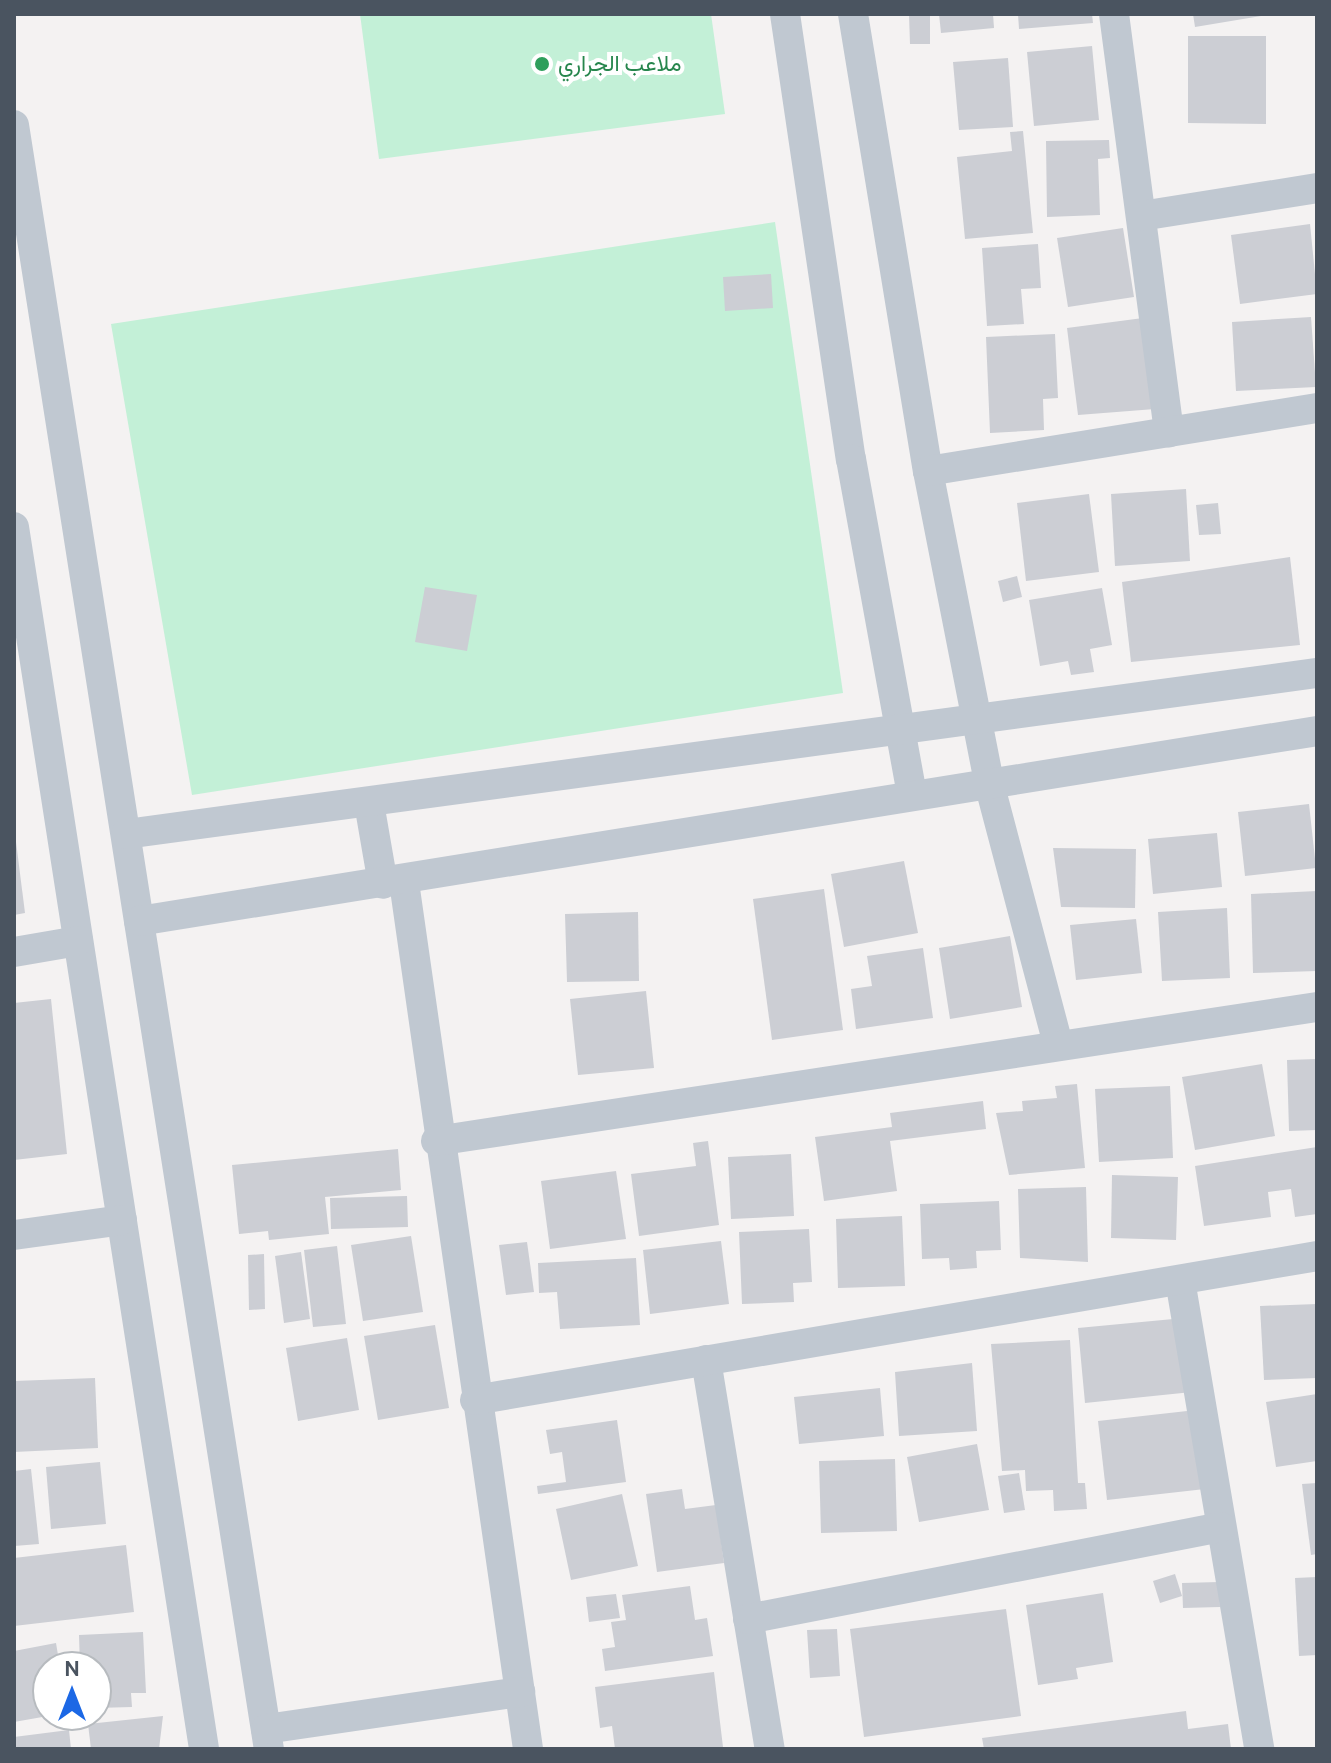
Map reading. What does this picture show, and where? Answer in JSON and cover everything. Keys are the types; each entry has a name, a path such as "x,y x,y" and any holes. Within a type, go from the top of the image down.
{"street":[{"path":"785,14 912,796"},
{"path":"853,14 928,471 989,783 1058,1045"},
{"path":"1114,14 1169,432"},
{"path":"14,125 268,1739 520,1692"},
{"path":"1141,216 1317,188"},
{"path":"928,471 1317,408"},
{"path":"14,527 204,1749"},
{"path":"126,834 1317,673"},
{"path":"139,921 394,883 1317,731"},
{"path":"369,803 394,883 528,1749"},
{"path":"14,952 78,941"},
{"path":"436,1141 1317,1007"},
{"path":"14,1235 122,1220"},
{"path":"475,1400 1317,1256"},
{"path":"1180,1280 1259,1749"},
{"path":"706,1360 770,1749"},
{"path":"748,1619 1221,1527"}],"green space":[{"name":"ملاعب الجراري","path":"360,14 711,14 725,114 379,159"},
{"path":"775,222 843,693 192,795 111,324"}],"building":[{"path":"909,14 930,14 930,44 910,44"},
{"path":"939,14 993,14 994,28 941,33"},
{"path":"1018,14 1092,14 1093,23 1019,29"},
{"path":"1193,14 1261,14 1261,16 1195,27"},
{"path":"1188,36 1266,36 1266,124 1188,123"},
{"path":"1092,46 1099,120 1034,126 1027,52"},
{"path":"1008,58 1013,127 959,130 953,62"},
{"path":"1023,131 1033,233 965,239 957,157 1012,151 1010,132"},
{"path":"1109,140 1110,158 1098,159 1100,215 1047,217 1046,141"},
{"path":"1310,224 1317,294 1240,304 1231,235"},
{"path":"1123,228 1134,297 1068,307 1057,238"},
{"path":"1038,244 1041,288 1021,289 1024,324 987,326 982,248"},
{"path":"771,274 773,308 725,311 723,277"},
{"path":"1311,317 1316,387 1236,391 1232,322"},
{"path":"1143,318 1155,409 1078,415 1067,328"},
{"path":"1055,334 1058,398 1043,399 1044,430 990,433 986,337"},
{"path":"1186,489 1190,561 1115,566 1111,494"},
{"path":"1089,494 1099,572 1026,581 1017,503"},
{"path":"1218,503 1221,534 1199,535 1196,505"},
{"path":"1290,557 1300,645 1131,662 1122,582"},
{"path":"1017,576 1022,597 1003,602 998,581"},
{"path":"425,587 477,595 467,651 415,642"},
{"path":"1102,588 1112,645 1090,649 1094,672 1071,675 1068,661 1040,666 1029,600"},
{"path":"1309,804 1316,868 1245,876 1238,812"},
{"path":"14,826 25,913 14,915"},
{"path":"1217,833 1222,887 1153,894 1148,839"},
{"path":"1053,848 1136,849 1135,908 1061,907"},
{"path":"904,861 918,933 844,947 831,874"},
{"path":"824,889 843,1030 772,1040 753,899"},
{"path":"1317,891 1317,971 1253,973 1251,894"},
{"path":"1227,908 1230,978 1162,981 1158,912"},
{"path":"638,912 639,981 567,982 565,914"},
{"path":"1136,919 1142,973 1076,980 1070,925"},
{"path":"1010,936 1022,1007 950,1019 939,948"},
{"path":"923,948 933,1018 856,1029 851,989 872,986 867,956"},
{"path":"646,991 654,1068 578,1075 570,999"},
{"path":"51,999 67,1154 14,1160 14,1003"},
{"path":"1317,1059 1317,1130 1289,1131 1287,1060"},
{"path":"1262,1064 1275,1136 1195,1150 1182,1077"},
{"path":"1077,1084 1085,1168 1009,1175 996,1113 1023,1111 1022,1101 1057,1098 1055,1086"},
{"path":"1170,1086 1173,1158 1099,1162 1095,1089"},
{"path":"983,1101 986,1129 890,1141 897,1191 824,1201 815,1137 892,1127 890,1113"},
{"path":"708,1141 719,1225 639,1236 631,1174 696,1166 693,1143"},
{"path":"1317,1147 1317,1214 1295,1217 1291,1189 1268,1192 1271,1217 1204,1226 1195,1166"},
{"path":"398,1149 401,1190 325,1197 329,1234 269,1240 268,1231 239,1234 232,1165"},
{"path":"791,1154 794,1216 731,1219 728,1157"},
{"path":"616,1171 626,1239 550,1249 541,1181"},
{"path":"1112,1175 1178,1177 1176,1240 1111,1238"},
{"path":"1086,1187 1088,1262 1020,1258 1018,1189"},
{"path":"407,1196 408,1227 331,1229 330,1198"},
{"path":"999,1201 1001,1250 976,1251 977,1268 950,1270 949,1258 922,1259 920,1204"},
{"path":"902,1216 905,1286 838,1288 836,1219"},
{"path":"809,1229 812,1282 793,1283 794,1302 742,1304 739,1232"},
{"path":"411,1236 423,1312 363,1321 351,1245"},
{"path":"721,1241 729,1304 650,1314 643,1250"},
{"path":"527,1242 534,1292 506,1295 499,1245"},
{"path":"337,1246 346,1324 313,1327 304,1250"},
{"path":"301,1252 310,1319 284,1323 275,1256"},
{"path":"264,1254 265,1309 249,1310 248,1255"},
{"path":"636,1258 640,1325 560,1329 557,1292 539,1293 538,1263"},
{"path":"1317,1304 1317,1378 1264,1380 1260,1306"},
{"path":"1184,1318 1192,1392 1085,1403 1078,1328"},
{"path":"435,1325 449,1408 378,1420 364,1336"},
{"path":"347,1338 359,1410 298,1421 286,1348"},
{"path":"1070,1340 1078,1483 1085,1483 1087,1509 1054,1511 1053,1490 1026,1491 1025,1470 1002,1471 991,1344"},
{"path":"972,1363 977,1431 899,1436 895,1372"},
{"path":"95,1378 98,1448 14,1452 14,1381"},
{"path":"880,1388 884,1436 799,1444 794,1397"},
{"path":"1317,1394 1317,1461 1276,1467 1266,1402"},
{"path":"1196,1410 1205,1489 1107,1500 1098,1421"},
{"path":"617,1420 626,1482 538,1494 537,1486 566,1482 562,1452 550,1454 546,1430"},
{"path":"977,1444 989,1510 919,1522 907,1457"},
{"path":"895,1459 897,1531 821,1533 819,1461"},
{"path":"100,1462 106,1524 51,1529 46,1467"},
{"path":"31,1469 39,1544 14,1546 14,1471"},
{"path":"1019,1473 1025,1510 1004,1513 998,1476"},
{"path":"1317,1483 1317,1554 1311,1555 1302,1484"},
{"path":"682,1489 685,1509 716,1505 724,1563 657,1572 646,1494"},
{"path":"622,1494 638,1566 571,1580 556,1509"},
{"path":"126,1545 134,1612 14,1626 14,1558"},
{"path":"1175,1574 1182,1596 1160,1603 1153,1581"},
{"path":"1317,1577 1317,1655 1299,1656 1295,1578"},
{"path":"1219,1582 1220,1607 1183,1608 1182,1583"},
{"path":"690,1586 695,1620 707,1618 713,1656 605,1671 602,1649 615,1647 611,1622 626,1620 622,1595"},
{"path":"1103,1593 1113,1662 1076,1668 1078,1679 1038,1685 1026,1605"},
{"path":"616,1594 620,1618 589,1622 586,1597"},
{"path":"1006,1609 1021,1716 864,1737 850,1629"},
{"path":"837,1629 840,1676 810,1678 807,1630"},
{"path":"143,1632 146,1693 131,1693 132,1707 112,1708 112,1651 80,1651 79,1635"},
{"path":"56,1643 57,1651 32,1651 32,1719 14,1722 14,1651"},
{"path":"714,1672 723,1747 615,1749 612,1726 600,1728 595,1687"},
{"path":"1186,1711 1188,1729 1228,1724 1231,1749 984,1749 982,1738"},
{"path":"163,1716 159,1749 91,1749 89,1731 112,1731 112,1721"},
{"path":"69,1731 71,1749 14,1749 14,1737"}],"place":[{"name":"ملاعب الجراري","path":"542,64"}]}
